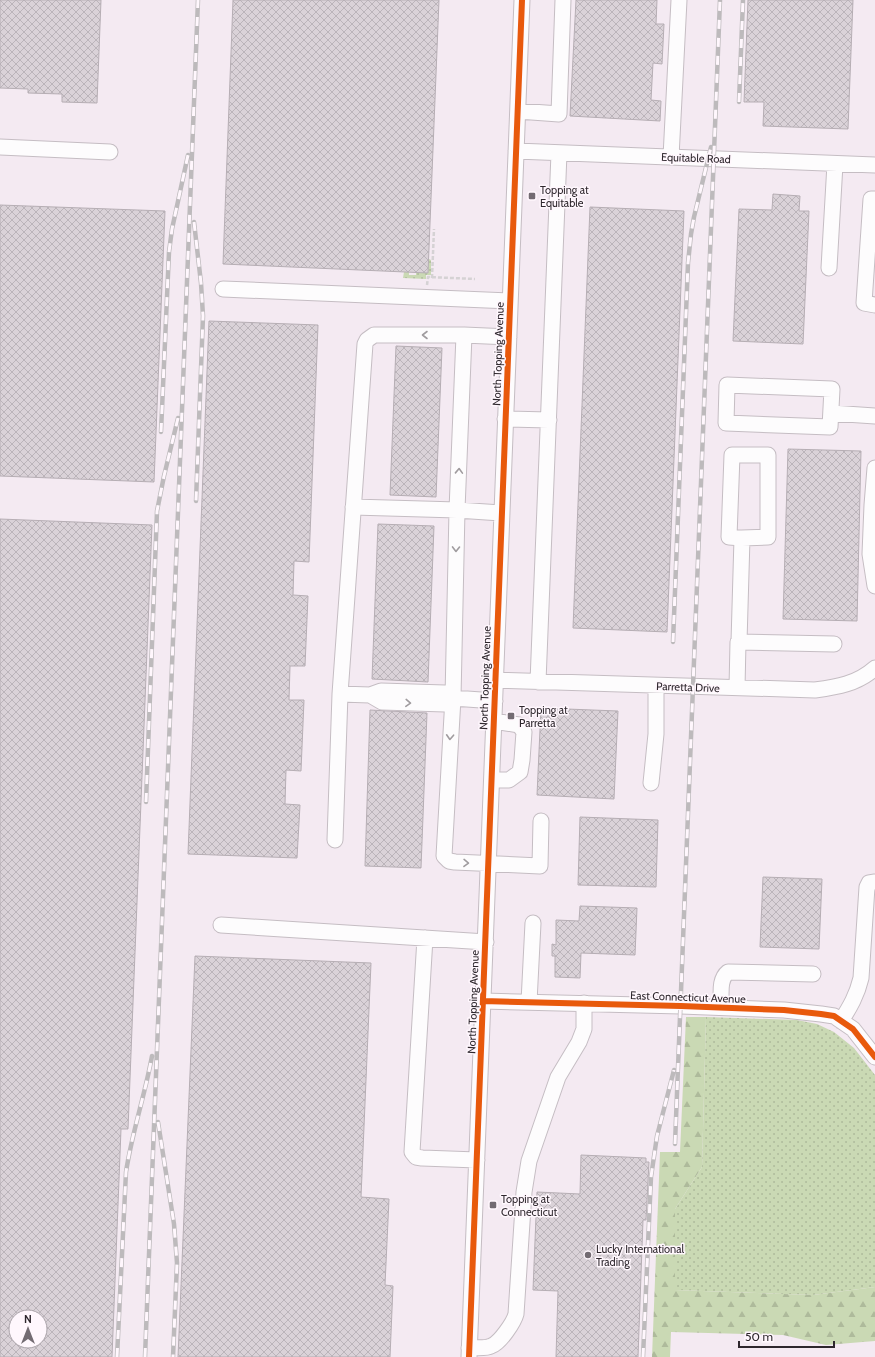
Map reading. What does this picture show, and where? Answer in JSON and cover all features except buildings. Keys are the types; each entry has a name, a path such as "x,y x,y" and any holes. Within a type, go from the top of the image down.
{"street":[{"name":"North Topping Avenue","path":"469,1352 522,0"},
{"path":"518,111 559,114 563,0"},
{"path":"671,157 679,0"},
{"path":"0,147 110,152"},
{"name":"Equitable Road","path":"516,151 875,165"},
{"path":"538,682 559,153"},
{"path":"829,268 835,164"},
{"path":"875,199 871,199 864,303 875,305"},
{"path":"223,289 510,301"},
{"path":"335,840 340,694 364,344 366,340 374,335 464,335 509,337"},
{"path":"464,335 457,510 453,698 444,856 450,861 455,862 540,866 542,821"},
{"path":"727,385 832,389 831,413 830,427 726,423 727,385"},
{"path":"831,413 875,416"},
{"path":"505,418 549,420"},
{"path":"732,455 768,455 768,537 742,538 729,537 732,455"},
{"path":"875,468 870,554 875,586"},
{"path":"353,507 501,512"},
{"path":"737,688 742,538"},
{"path":"738,642 834,644"},
{"name":"Parretta Drive","path":"496,680 815,690 840,687 858,680 875,668"},
{"path":"652,783 656,734 656,686"},
{"path":"340,694 370,695 382,702 445,704 453,698 495,701"},
{"path":"492,780 509,780 520,772 524,732 519,725 494,721"},
{"path":"841,1021 858,991 861,978 867,887 869,883 875,882"},
{"path":"529,1002 533,923"},
{"path":"221,925 486,942"},
{"path":"425,938 412,1152 416,1157 422,1158 476,1160"},
{"path":"721,1007 722,980 728,972 813,974"},
{"name":"East Connecticut Avenue","path":"483,1001 721,1007 821,1014 834,1016 853,1029 875,1057"},
{"path":"469,1352 492,1346 501,1338 514,1320 516,1314 524,1192 529,1161 558,1077 579,1042 584,1029 584,1003"}],"path":[{"path":"432,278 434,229"},
{"path":"427,297 428,278 475,279"}],"green space":[{"path":"429,259 431,260 431,275 426,275 426,279 403,278 404,272 409,272 409,275 416,275 416,272"},
{"path":"686,1017 706,1017 702,1167 675,1209 675,1290 813,1295 875,1287 875,1341 826,1345 783,1335 671,1332 670,1357 652,1357 660,1152 680,1152"},
{"path":"706,1017 797,1020 817,1024 834,1032 854,1048 875,1075 875,1287 813,1295 675,1290 675,1209 702,1167"}],"railway":[{"path":"145,1357 198,0"},
{"path":"675,1144 720,0"},
{"path":"739,102 743,0"},
{"path":"673,642 688,263 694,217 711,147"},
{"path":"161,432 169,252 172,229 188,155"},
{"path":"194,222 203,316 196,501"},
{"path":"146,802 157,511 178,418"},
{"path":"117,1357 126,1172 152,1056"},
{"path":"643,1357 651,1177 657,1136 674,1070"},
{"path":"158,1122 174,1224 177,1263 173,1357"}],"cycle path":[{"path":"469,1357 522,0"},
{"path":"483,1001 681,1006 784,1010 821,1014 834,1016 853,1029 875,1057"}],"place":[{"name":"Topping at Equitable","path":"532,196"},
{"name":"Topping at Parretta","path":"511,716"},
{"name":"Topping at Connecticut","path":"493,1205"},
{"name":"Lucky International Trading","path":"588,1255"}]}
